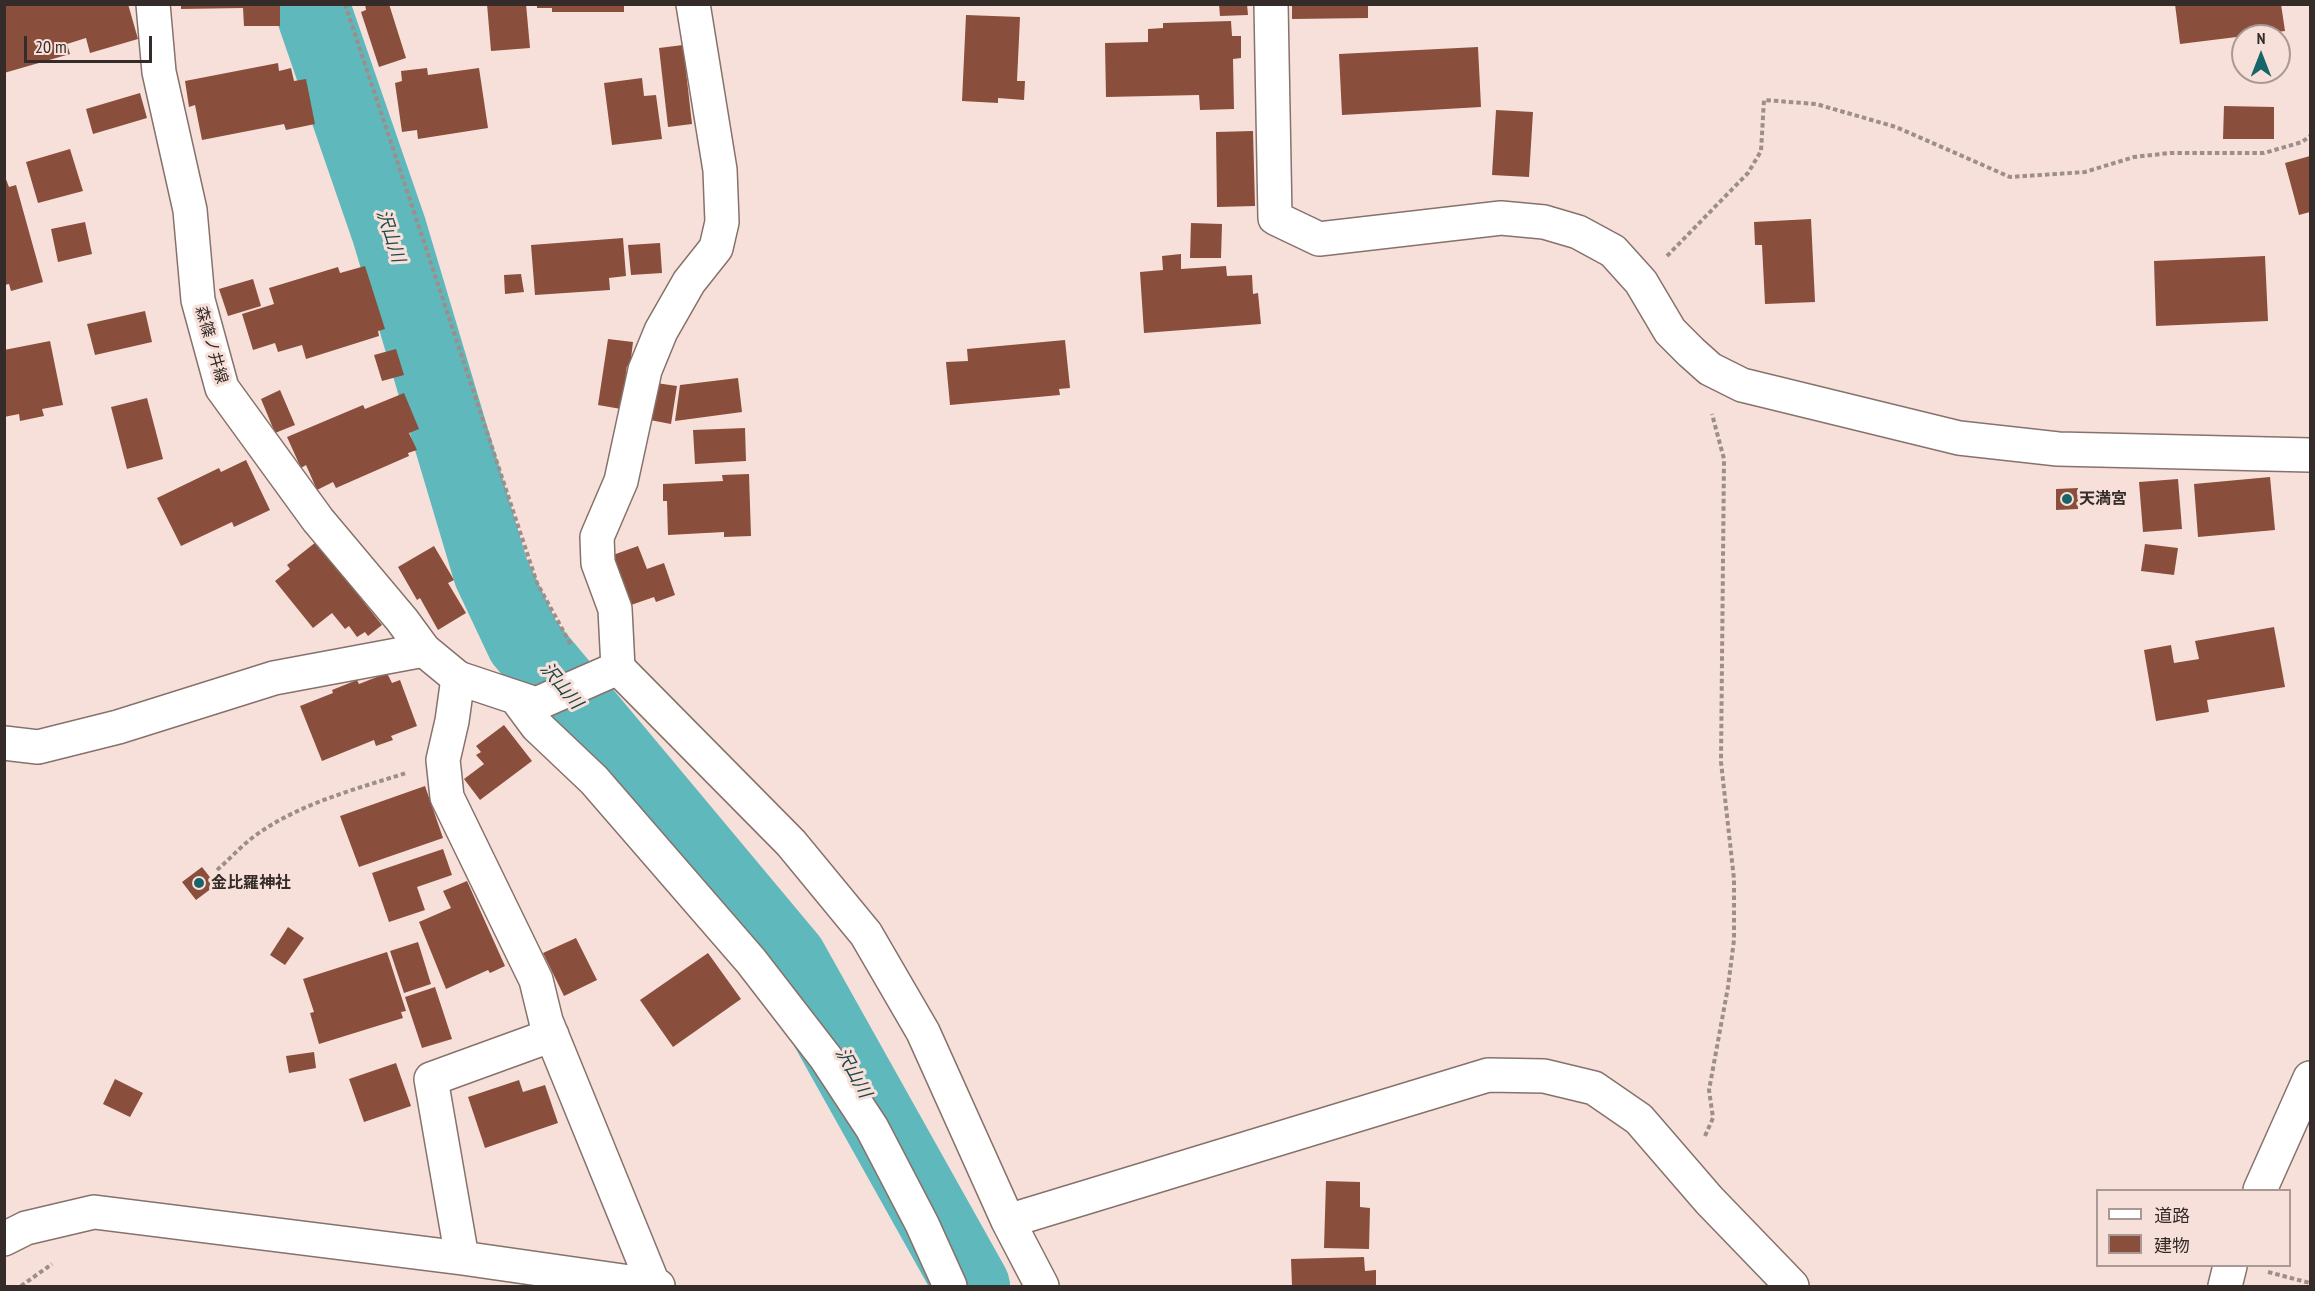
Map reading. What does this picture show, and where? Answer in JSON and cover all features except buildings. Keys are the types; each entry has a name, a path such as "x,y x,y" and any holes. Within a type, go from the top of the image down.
{"street":[{"name":"森篠ノ井線","path":"153,4 159,72 190,210 198,300 222,388 318,520 402,620 424,650 458,678 527,701"},
{"path":"598,677 615,609 598,563 597,537 621,481 645,370 661,331 689,282 716,248 722,222 720,170 693,4"},
{"path":"1271,4 1275,218 1319,239 1501,218 1544,222 1578,232 1613,251 1641,282 1670,331 1710,369 1742,385 1959,438 2058,449 2310,455"},
{"path":"4,743 38,747 118,727 274,678 424,650"},
{"path":"598,677 527,701 537,726 594,780 752,961 826,1058 872,1128 922,1224 951,1287"},
{"path":"598,677 791,843 866,934 924,1032 1008,1221 1042,1287"},
{"path":"458,678 453,721 443,760 447,797 536,980 546,1020 655,1286"},
{"path":"462,1258 431,1079 552,1035"},
{"path":"1008,1221 1488,1075 1544,1076 1594,1088 1639,1119 1709,1200 1792,1287"},
{"path":"2261,1189 2310,1078"},
{"path":"4,1239 26,1228 94,1212 462,1258 655,1286"},
{"path":"2225,1287 2230,1267"}],"path":[{"path":"345,4 537,583 576,655 598,677"},
{"path":"1641,282 1748,173 1761,151 1764,100 1816,104 1896,127 2010,177 2085,172 2134,157 2170,153 2264,153 2302,142 2310,136"},
{"path":"1684,1169 1700,1147 1713,1118 1709,1090 1728,987 1734,940 1734,879 1721,762 1724,459 1708,400 1710,369"},
{"path":"217,870 251,838 316,802 443,760"},
{"path":"2265,1271 2310,1283"}],"waterway":[{"name":"沢山川","path":"311,4 389,230 491,572 524,642 789,959 972,1286"}],"place":[{"name":"天満宮","path":"2067,499"},
{"name":"金比羅神社","path":"199,883"}]}
